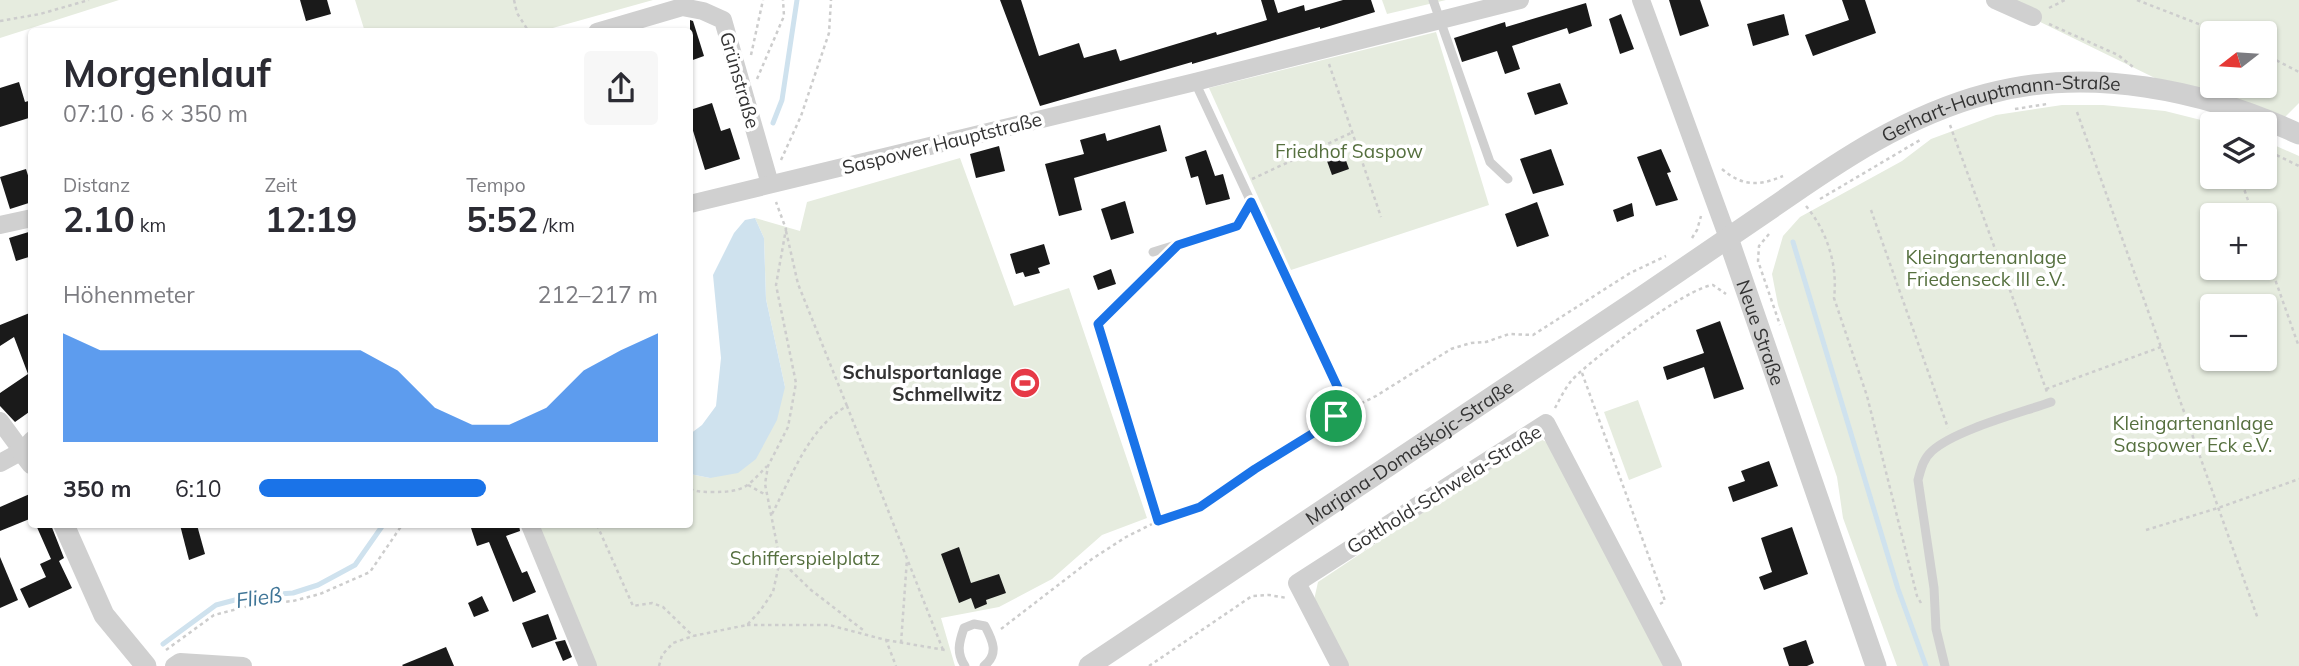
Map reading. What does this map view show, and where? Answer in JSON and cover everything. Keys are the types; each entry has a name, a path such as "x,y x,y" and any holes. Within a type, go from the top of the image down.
{"street":[{"name":"Saspower Hauptstraße","path":"693,203 1520,0"},
{"name":"Neue Straße","path":"1641,0 1728,238 1876,666"},
{"path":"1995,0 2033,17"},
{"name":"Grünstraße","path":"611,28 682,7 703,11 723,20 770,184"},
{"name":"Gerhart-Hauptmann-Straße","path":"1728,238 1845,159 1900,127 1948,105 1990,93 2065,83 2102,82 2169,91 2228,106 2296,129"},
{"path":"0,225 28,219"},
{"name":"Marjana-Domaškojc-Straße","path":"1089,666 1728,238"},
{"path":"0,421 28,451 0,463"},
{"name":"Gotthold-Schwela-Straße","path":"1304,596 1297,583 1546,423 1673,666"},
{"path":"65,528 104,615 146,666"},
{"path":"531,528 587,666"},
{"path":"1304,596 1340,666"},
{"path":"174,666 180,662 243,666"}],"lane":[{"path":"1433,0 1490,162 1508,179"},
{"path":"1153,252 1237,226 1251,202 1195,82"},
{"path":"1945,666 1936,629 1934,588 1918,480 1922,463 1932,451 1950,438 2048,395"},
{"path":"965,666 958,656 960,639 964,628 974,624 985,626 992,640 994,653 984,666"}],"path":[{"path":"0,21 40,14 89,0"},
{"path":"514,0 517,13 527,28"},
{"path":"745,95 763,0"},
{"path":"745,95 766,60 784,16 783,0"},
{"path":"659,666 662,655 673,643 747,625 829,625 866,632 886,640 943,650 798,284 786,229 770,184 801,116 829,33 831,0"},
{"path":"2137,0 2200,24"},
{"path":"2033,17 2118,55 2141,73 2150,88"},
{"path":"1325,50 1381,217"},
{"path":"2277,61 2299,72"},
{"path":"2006,110 2055,103"},
{"path":"2077,112 2258,619"},
{"path":"1942,128 1950,125 2048,395 2161,347"},
{"path":"1243,183 1352,132"},
{"path":"1799,209 1927,136"},
{"path":"2277,155 2299,166"},
{"path":"1717,164 1744,183 1763,184 1784,176"},
{"path":"1251,202 1338,388 1340,403 1336,416"},
{"path":"1806,206 1819,221 1832,253 1834,298 1867,396 1917,596 1936,629"},
{"path":"1871,210 1948,429"},
{"path":"1685,245 1697,230 1701,215"},
{"path":"747,625 761,611 773,592 780,560 765,484 768,466 788,427 796,383 776,285 786,229"},
{"path":"1768,292 1758,261 1759,246 1774,229"},
{"path":"1158,521 1098,324 1178,245"},
{"path":"992,640 1003,625 1126,537 1158,521 1200,507 1328,424 1336,416 1376,396 1451,349 1509,334 1533,335 1630,273 1672,253"},
{"path":"2275,280 2299,347"},
{"path":"1546,423 1571,381 1607,349 1693,291 1713,285 1732,300"},
{"path":"1582,372 1665,601 1644,612"},
{"path":"772,516 814,436 831,415 847,406"},
{"path":"693,490 735,492 748,485 768,466"},
{"path":"2146,530 2299,479"},
{"path":"748,485 766,495"},
{"path":"170,645 214,614 320,594 370,572 400,528"},
{"path":"598,528 633,606 652,603 663,607 693,636"},
{"path":"901,643 907,557"},
{"path":"780,560 811,590 866,632"},
{"path":"1149,666 1252,596 1304,596"},
{"path":"886,640 896,666"}],"green space":[{"path":"0,0 119,0 28,28 0,38"},
{"path":"355,0 653,0 553,28 364,28"},
{"path":"1382,0 1446,0 1387,14"},
{"path":"1995,0 2299,0 2299,103 2284,118 2277,116 2277,112 2264,112 2219,98 2277,98 2277,21 2200,21 2200,92 2157,79"},
{"name":"Friedhof Saspow","path":"1436,32 1489,205 1291,270 1209,88"},
{"path":"2062,105 2103,105 2165,111 2200,120 2200,189 2277,189 2277,146 2299,156 2299,666 1897,666 1843,518 1837,477 1778,305 1772,274 1783,236 1800,217 1902,161 1931,139 1996,115"},
{"name":"Schifferspielplatz","path":"960,158 1014,306 1069,288 1147,518 1102,535 1052,579 999,607 941,618 955,666 592,666 538,528 693,528 693,475 710,478 785,387 766,299 764,238 755,218 800,231 807,202"},
{"path":"1638,400 1662,467 1629,480 1604,412"},
{"path":"1540,439 1551,444 1667,666 1348,666 1314,600 1318,582 1531,440"}],"water":[{"path":"755,218 764,238 766,299 785,387 777,420 756,459 738,473 710,478 693,475 693,432 702,425 716,406 721,358 713,275 734,233 745,220"}],"building":[{"path":"300,0 327,0 331,14 306,21"},
{"path":"1000,0 1021,0 1039,56 1079,43 1084,58 1116,49 1120,61 1216,32 1217,35 1267,20 1261,0 1274,0 1278,13 1304,5 1305,11 1343,0 1371,0 1375,12 1040,106"},
{"path":"1669,0 1700,0 1709,26 1680,36"},
{"path":"1842,0 1865,0 1876,33 1813,56 1805,35 1849,20"},
{"path":"1586,3 1592,26 1569,34 1567,28 1512,46 1520,69 1505,74 1497,51 1462,62 1454,38 1505,22 1506,27"},
{"path":"1621,14 1634,49 1620,54 1609,19"},
{"path":"1784,14 1789,35 1753,46 1747,24"},
{"path":"690,20 693,21 704,56 693,60 693,28 690,28"},
{"path":"19,82 25,102 28,101 28,118 0,127 0,88"},
{"path":"1560,83 1568,104 1535,115 1527,93"},
{"path":"712,103 721,131 730,128 740,159 705,170 693,131 693,109"},
{"path":"1160,125 1167,151 1074,178 1082,210 1059,216 1045,164 1084,154 1080,140 1105,133 1107,141"},
{"path":"999,146 1005,171 976,178 970,154"},
{"path":"1551,149 1564,185 1533,194 1520,159"},
{"path":"1661,149 1671,172 1667,173 1678,200 1656,206 1637,157"},
{"path":"1206,150 1215,176 1223,174 1230,199 1206,205 1198,176 1191,178 1185,157"},
{"path":"1344,155 1349,169 1332,175 1327,161"},
{"path":"26,169 28,203 10,209 0,177"},
{"path":"1125,201 1134,233 1111,240 1101,209"},
{"path":"1537,202 1549,236 1517,247 1505,214"},
{"path":"1632,203 1634,216 1617,222 1613,210"},
{"path":"28,232 28,257 16,261 9,238"},
{"path":"1044,244 1050,264 1038,268 1040,273 1025,277 1023,272 1016,274 1010,254"},
{"path":"1111,269 1116,284 1098,290 1093,276"},
{"path":"28,314 28,374 14,337 0,346 0,325"},
{"path":"1720,321 1744,389 1714,399 1704,367 1667,380 1663,367 1704,353 1696,330"},
{"path":"28,374 28,413 15,422 0,406 0,393"},
{"path":"1769,461 1778,486 1733,502 1728,487 1745,481 1741,471"},
{"path":"28,495 28,520 0,531 0,507"},
{"path":"1792,527 1808,574 1764,590 1759,577 1772,572 1761,538"},
{"path":"37,528 52,528 64,558 59,561 72,588 29,608 20,589 46,577 40,564 51,559"},
{"path":"181,528 198,528 205,554 189,560"},
{"path":"471,528 520,528 520,531 506,536 522,573 527,571 536,592 513,602 489,542 477,546"},
{"path":"959,547 971,583 999,574 1006,593 986,600 987,604 975,609 971,598 959,603 941,554"},
{"path":"0,557 18,600 0,608"},
{"path":"482,596 489,611 474,617 468,603"},
{"path":"548,614 557,639 532,648 522,623"},
{"path":"565,640 572,657 563,661 555,642"},
{"path":"1806,640 1814,663 1807,666 1789,666 1783,648"},
{"path":"446,647 454,666 402,665"}],"waterway":[{"path":"773,123 782,100 797,0"},
{"path":"1793,242 1898,589 1926,666"},
{"name":"Fließ","path":"163,644 216,605 250,596 293,593 318,585 355,565 381,528"}],"place":[{"name":"Schulsportanlage Schmellwitz","path":"1025,383"}],"route":[{"path":"1251,202 1338,388 1340,403 1336,416 1328,424 1200,507 1158,521 1098,324 1178,245 1237,226 1251,202"}],"park label":[{"name":"Kleingartenanlage Friedenseck III e.V.","path":"1986,268"},
{"name":"Kleingartenanlage Saspower Eck e.V.","path":"2193,434"}]}
